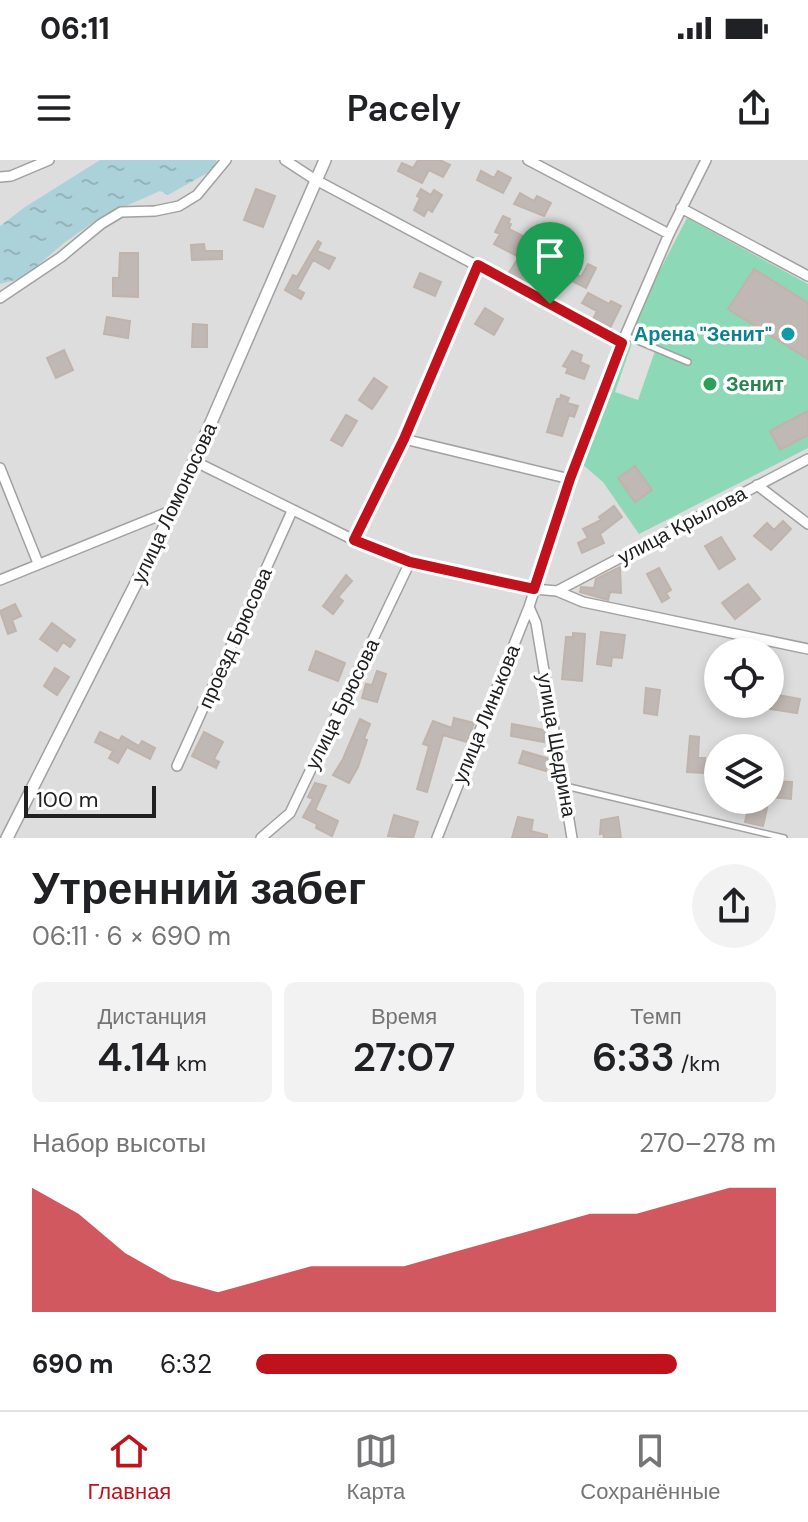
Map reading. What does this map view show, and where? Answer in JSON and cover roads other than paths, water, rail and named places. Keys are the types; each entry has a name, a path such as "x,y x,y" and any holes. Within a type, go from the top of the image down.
{"street":[{"path":"0,177 11,176 49,160"},
{"path":"0,298 121,212 155,211 179,206 197,195 226,160"},
{"path":"285,160 314,179 623,340"},
{"name":"улица Ломоносова","path":"7,838 196,462 314,179 325,160"},
{"path":"528,160 669,234"},
{"name":"улица Линькова","path":"437,838 529,607 570,479 623,340 669,234 706,160"},
{"path":"681,208 808,276"},
{"path":"354,540 404,439 478,265"},
{"path":"404,439 570,479"},
{"name":"улица Крылова","path":"557,591 808,459"},
{"path":"196,462 354,540 410,562 534,589 557,591 583,602 808,649"},
{"path":"0,468 38,563"},
{"path":"757,485 808,524"},
{"path":"0,580 173,510"},
{"name":"проезд Брюсова","path":"177,766 292,511"},
{"name":"улица Брюсова","path":"261,838 290,813 410,562"},
{"name":"улица Щедрина","path":"529,607 536,623 572,838"}],"lane":[{"path":"623,340 688,362"},
{"path":"565,786 784,838"}],"water":[{"path":"100,160 216,160 218,167 168,195 160,191 101,217 23,278 0,284 0,226"}],"place":[{"name":"Арена \"Зенит\"","path":"788,334"},
{"name":"Зенит","path":"710,384"}]}
